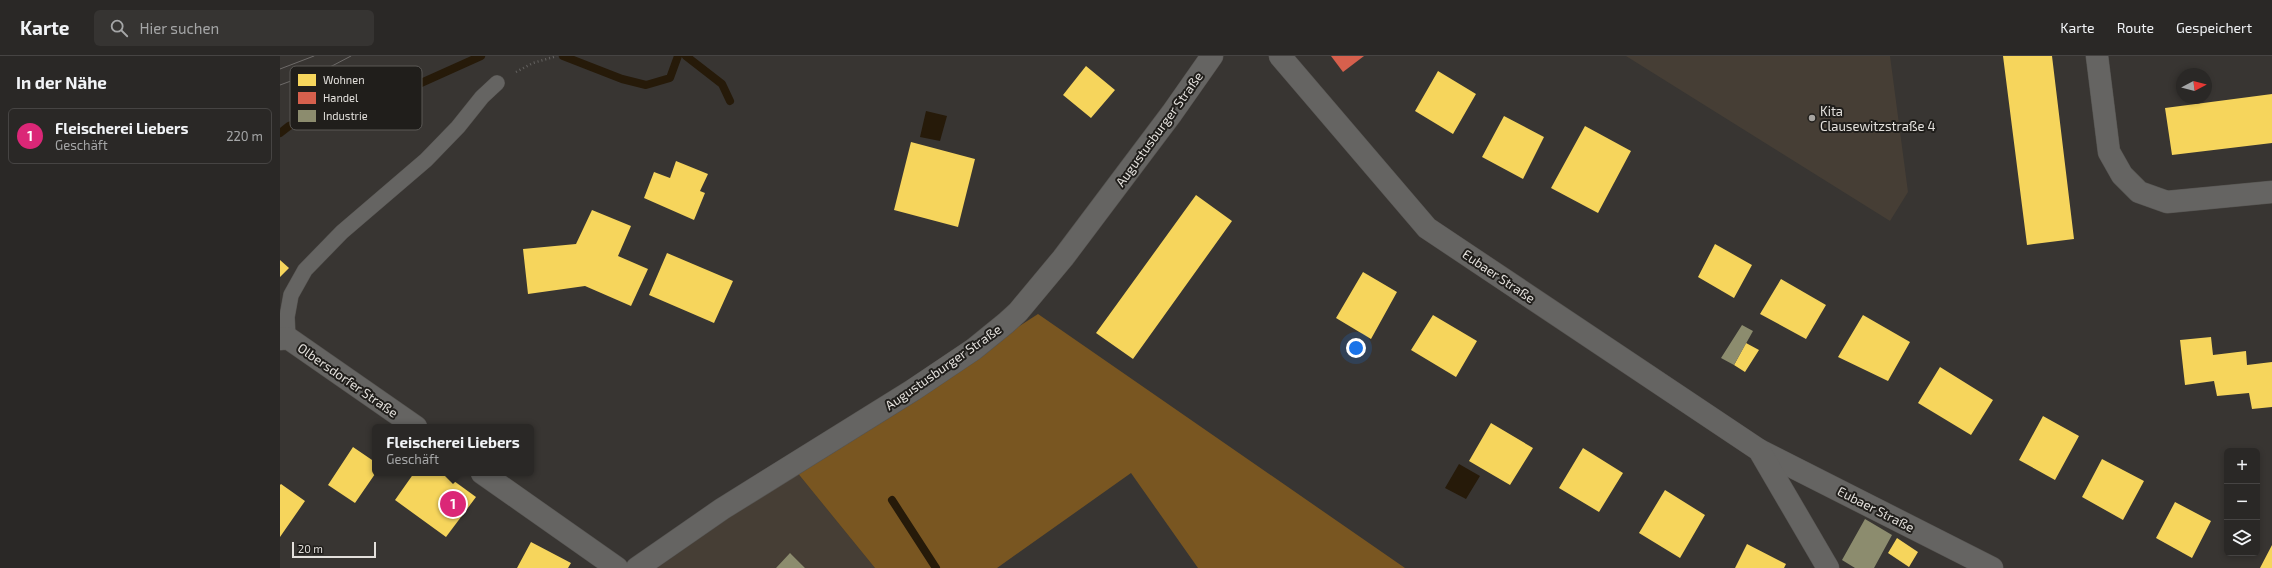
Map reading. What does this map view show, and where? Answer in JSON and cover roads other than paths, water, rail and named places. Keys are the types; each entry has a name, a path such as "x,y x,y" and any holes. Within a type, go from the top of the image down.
{"street":[{"name":"Augustusburger Straße","path":"637,568 722,509 907,394 974,349 1006,323 1035,293 1063,258 1172,113 1212,56"},
{"name":"Eubaer Straße","path":"1280,56 1427,228 1759,450 1992,568"},
{"path":"2097,56 2109,152 2122,176 2139,192 2167,202 2272,192"},
{"name":"Olbersdorfer Straße","path":"283,336 412,424"},
{"name":"Eubaer Straße","path":"1759,450 1828,568"},
{"path":"486,476 617,568"}],"lane":[{"path":"283,336 291,295 306,270 342,232 426,160 458,127 482,97 496,83"}],"waterway":[{"path":"422,83 481,56"},
{"path":"563,56 622,79 646,85 670,78 678,56"},
{"path":"686,56 722,84 730,101"},
{"path":"280,133 290,126"},
{"path":"892,500 936,568"}],"tram line":[{"path":"280,69 314,56"},
{"path":"332,66 351,56"},
{"path":"280,85 290,81"}],"place":[{"name":"Kita Clausewitzstraße 4","path":"1812,118"},
{"name":"Fleischerei Liebers","path":"453,504"}]}
